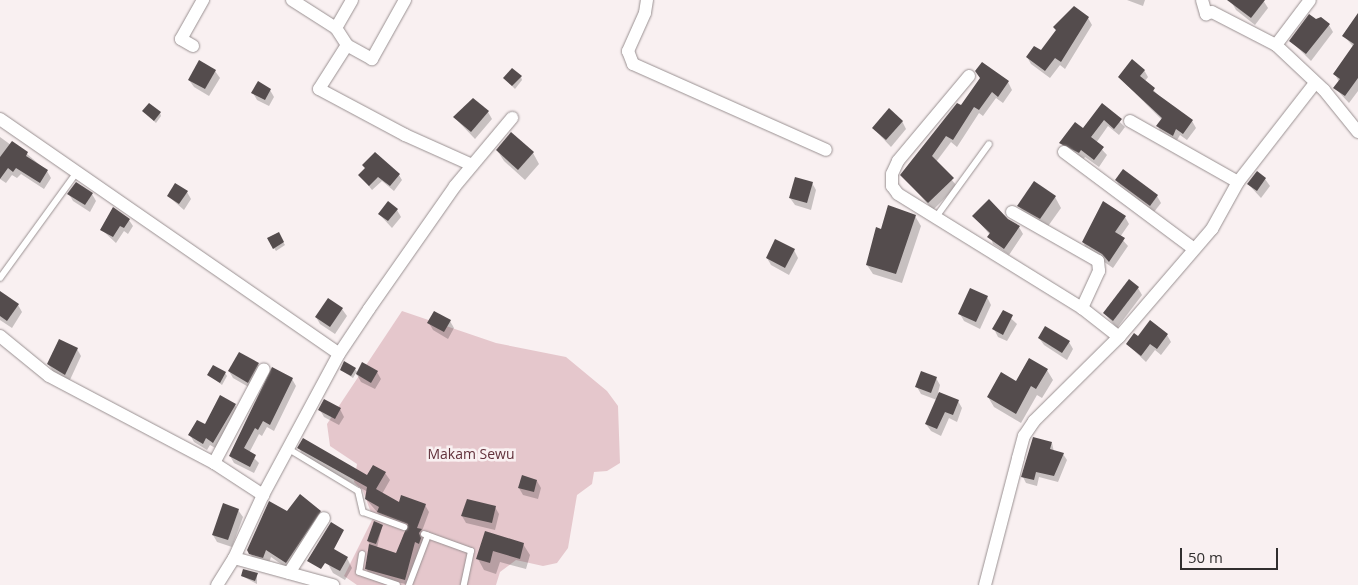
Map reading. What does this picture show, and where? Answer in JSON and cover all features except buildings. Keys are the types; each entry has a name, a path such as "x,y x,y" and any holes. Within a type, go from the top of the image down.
{"street":[{"path":"193,46 181,39 204,0"},
{"path":"292,0 336,28 346,45 372,59 405,0"},
{"path":"336,28 352,0"},
{"path":"647,0 645,13 628,50 632,64 826,150"},
{"path":"1202,0 1206,14 1212,12 1276,45 1315,83 1358,132"},
{"path":"1276,45 1310,0"},
{"path":"346,45 319,89 405,135 472,165"},
{"path":"969,76 898,161 892,174 892,186 898,194 1082,308 1119,337"},
{"path":"985,585 1024,436 1034,421 1119,337 1212,229 1238,182 1315,83"},
{"path":"216,585 234,558 287,448 339,354 399,264 472,165 512,118"},
{"path":"0,119 78,170 339,354"},
{"path":"1130,121 1238,182"},
{"path":"1064,152 1194,249"},
{"path":"1012,212 1098,261 1099,271 1082,308"},
{"path":"0,336 49,376 214,463 263,495"},
{"path":"214,463 264,369"},
{"path":"289,573 324,518"},
{"path":"234,558 333,585"}],"lane":[{"path":"936,217 990,144"},
{"path":"0,278 78,170"},
{"path":"287,448 358,491 363,512 404,527"},
{"path":"409,585 426,534 471,551 464,585"},
{"path":"362,554 358,567 361,573 397,585"}],"green space":[{"name":"Makam Sewu","path":"402,311 496,343 566,357 607,391 618,406 620,463 607,471 594,472 592,484 577,495 568,548 557,563 543,566 516,560 500,572 496,585 357,585 344,576 373,518 363,491 354,482 357,464 330,446 327,424"}]}
